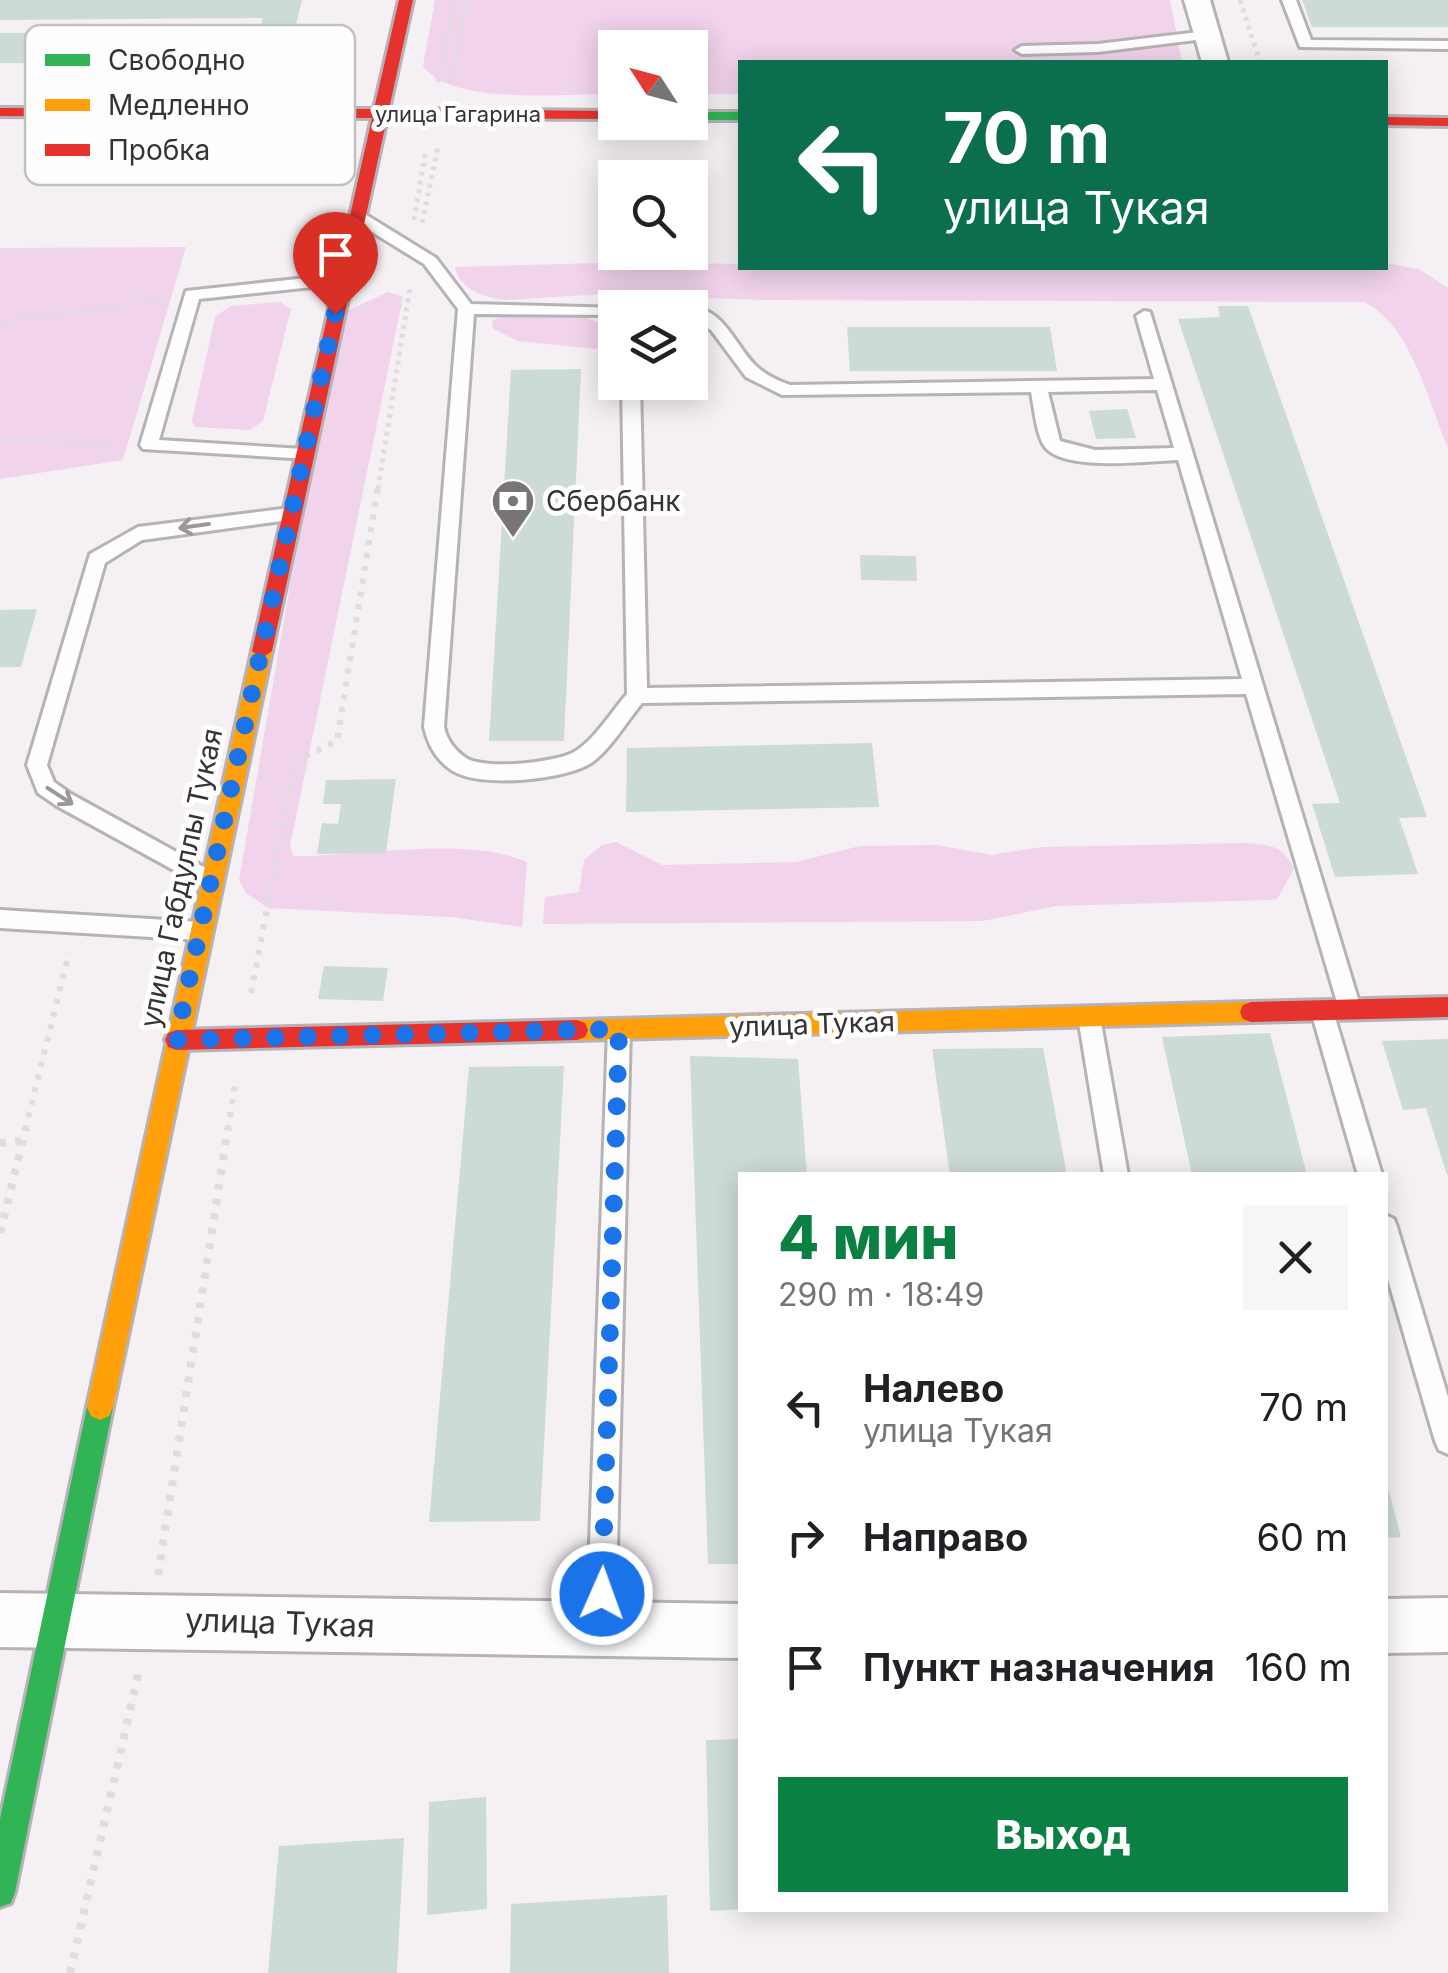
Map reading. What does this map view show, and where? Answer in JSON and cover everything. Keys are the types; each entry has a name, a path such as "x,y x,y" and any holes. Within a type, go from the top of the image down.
{"street":[{"name":"улица Габдуллы Тукая","path":"0,1892 176,1040 406,0"},
{"path":"1197,0 1214,60"},
{"name":"улица Гагарина","path":"0,112 25,112"},
{"name":"улица Гагарина","path":"355,113 598,115"},
{"path":"708,116 738,116"},
{"path":"1388,122 1448,122"},
{"name":"улица Тукая","path":"176,1040 1448,1007"},
{"name":"улица Тукая","path":"0,1620 151,1619 601,1632 738,1631"},
{"path":"1388,1626 1448,1625"}],"lane":[{"path":"1289,0 1305,44 1448,45"},
{"path":"1022,50 1098,48 1207,34"},
{"path":"357,216 416,249 466,309 434,727 438,744 461,766 479,771 568,766 598,744 636,696 630,400"},
{"path":"303,456 148,445 192,296 343,279"},
{"path":"466,309 598,310"},
{"path":"1144,316 1350,1010"},
{"path":"708,319 716,322 752,377 788,390 1164,384"},
{"path":"1038,386 1052,444 1059,450 1078,456 1185,454"},
{"path":"212,882 64,800 45,787 37,765 97,559 138,534 290,514"},
{"path":"636,696 1253,686"},
{"path":"0,919 200,932"},
{"path":"1322,1011 1369,1172"},
{"path":"1088,1017 1115,1172"},
{"path":"601,1632 619,1029"},
{"path":"1388,1236 1448,1441"}],"path":[{"path":"70,1973 151,1619 242,1039 294,761 337,741 416,249 414,214 454,0"},
{"path":"1240,0 1259,60"},
{"path":"0,322 192,296"},
{"path":"0,438 148,445"},
{"path":"0,1233 73,937"},
{"path":"0,1143 22,1142"}],"shaded area":[{"path":"435,0 1170,0 1182,60 738,60 738,94 708,94 708,30 598,30 598,94 484,93 438,79 423,66"},
{"path":"186,247 123,460 0,479 0,248"},
{"path":"598,263 598,270 708,270 708,263 738,264 738,270 1388,270 1388,264 1419,269 1448,288 1448,448 1406,346 1381,313 1364,302 766,300 708,298 708,290 598,290 598,295 505,300 474,291 455,267"},
{"path":"388,292 403,297 290,846 293,856 444,848 502,854 527,862 522,927 450,917 268,908 246,893 239,880 291,580 345,312"},
{"path":"280,302 291,309 263,421 250,430 195,427 192,421 215,317 230,306"},
{"path":"512,310 580,316 598,324 598,347 518,341 493,329 492,321"},
{"path":"616,842 662,865 796,862 860,846 937,845 991,855 1042,847 1247,843 1276,848 1286,855 1294,869 1277,899 1056,906 983,921 543,924 545,897 579,892 584,860 602,845"}],"building":[{"path":"0,0 302,0 296,25 261,25 263,18 0,20"},
{"path":"1302,0 1448,0 1448,27 1312,27"},
{"path":"0,33 25,33 25,63 0,63"},
{"path":"1218,306 1248,306 1427,817 1399,818 1418,874 1335,877 1312,804 1340,803 1178,319 1220,317"},
{"path":"847,327 1050,327 1057,371 850,371"},
{"path":"581,369 564,741 489,741 511,370"},
{"path":"1127,409 1136,438 1096,439 1089,411"},
{"path":"860,555 916,556 917,581 861,580"},
{"path":"37,609 21,667 0,667 0,610"},
{"path":"872,743 879,807 626,812 627,748"},
{"path":"396,779 386,853 317,854 322,823 338,824 341,804 323,804 326,780"},
{"path":"324,966 388,968 383,1001 318,999"},
{"path":"1270,1033 1306,1172 1191,1172 1162,1037"},
{"path":"1448,1039 1447,1175 1426,1108 1403,1110 1382,1041"},
{"path":"1043,1048 1066,1172 950,1172 932,1049"},
{"path":"690,1056 798,1059 807,1172 738,1172 738,1564 708,1564"},
{"path":"564,1066 540,1521 429,1522 469,1067"},
{"path":"1388,1488 1401,1537 1388,1538"},
{"path":"738,1739 738,1909 710,1911 706,1740"},
{"path":"486,1797 487,1909 427,1915 429,1802"},
{"path":"404,1838 397,1973 268,1973 279,1846"},
{"path":"667,1895 669,1973 510,1973 511,1904"}],"traffic: fast":[{"path":"708,116 738,116"},
{"path":"0,1892 100,1407"}],"traffic: slow":[{"path":"100,1407 262,651"},
{"path":"577,1030 1251,1012"}],"traffic: jam":[{"path":"262,651 406,0"},
{"path":"0,112 25,112"},
{"path":"355,114 598,115"},
{"path":"1388,121 1448,122"},
{"path":"1251,1012 1448,1007"},
{"path":"176,1040 577,1030"}],"place":[{"name":"Сбербанк","path":"513,539"}],"route":[{"path":"335,314 176,1040 619,1029 602,1594"}]}
